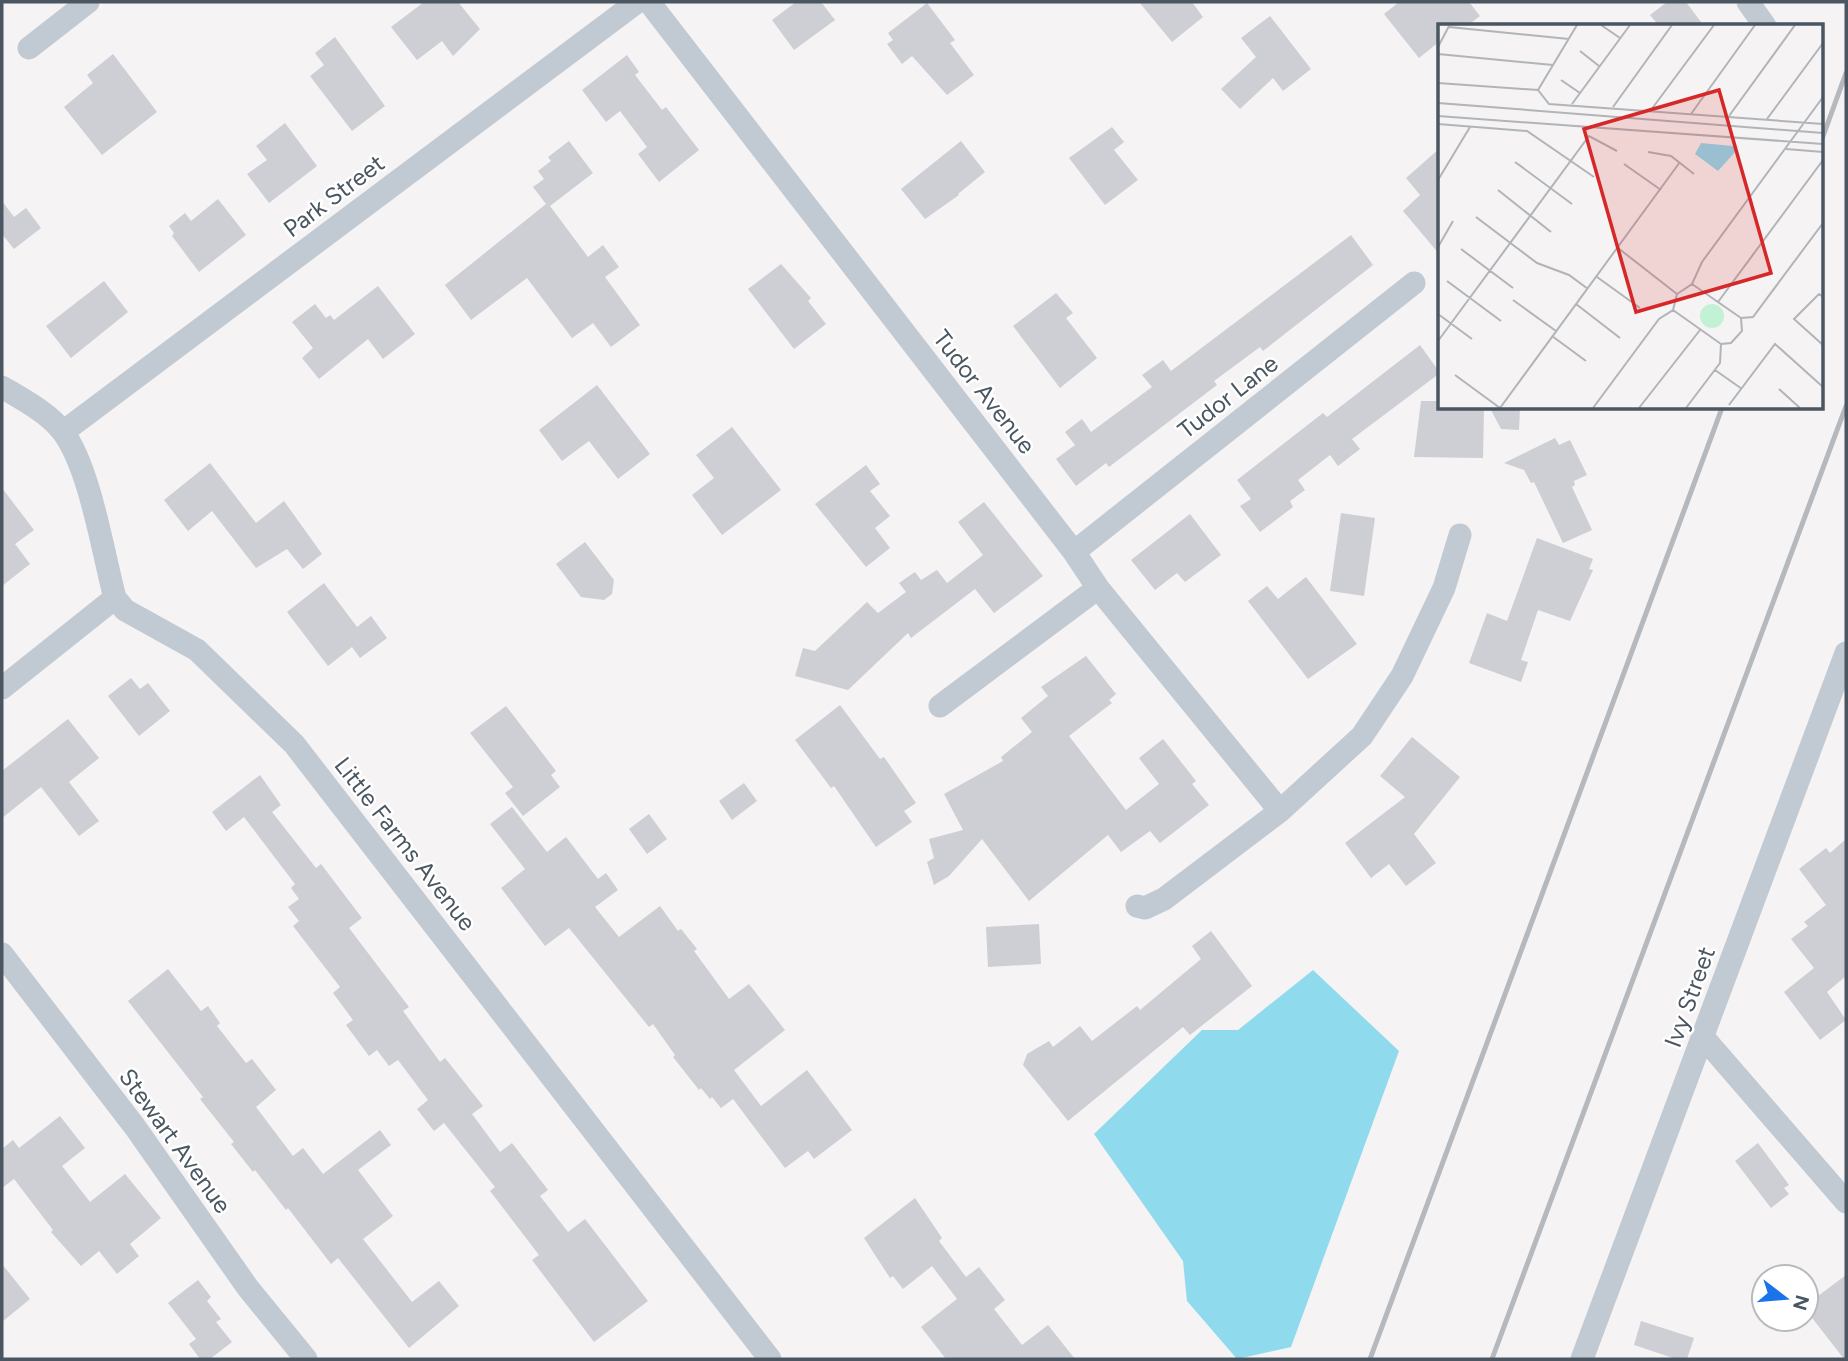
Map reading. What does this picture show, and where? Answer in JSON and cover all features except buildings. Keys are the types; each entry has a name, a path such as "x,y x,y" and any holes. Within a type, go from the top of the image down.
{"street":[{"path":"29,48 88,2"},
{"name":"Park Street","path":"63,432 637,2"},
{"name":"Tudor Avenue","path":"649,2 1074,552 1098,589 1280,811"},
{"path":"1748,2 1764,24"},
{"name":"Tudor Lane","path":"1074,552 1414,283"},
{"path":"2,387 27,402 63,432 81,468 115,598 2,688"},
{"path":"1137,906 1144,908 1164,899 1280,811 1362,736 1402,676 1444,588 1460,536"},
{"path":"940,706 1098,589"},
{"name":"Little Farms Avenue","path":"115,598 125,610 197,650 294,744 770,1359"},
{"name":"Ivy Street","path":"1582,1359 1844,669"},
{"name":"Stewart Avenue","path":"2,954 135,1127 248,1288 306,1359"},
{"path":"1703,1037 1846,1202"}],"water":[{"path":"1313,970 1399,1051 1291,1347 1237,1359 1187,1301 1183,1261 1094,1134 1202,1030 1238,1030"}],"railway":[{"path":"1824,134 1846,73"},
{"path":"1492,1359 1846,406"},
{"path":"1370,1359 1721,410"}]}
